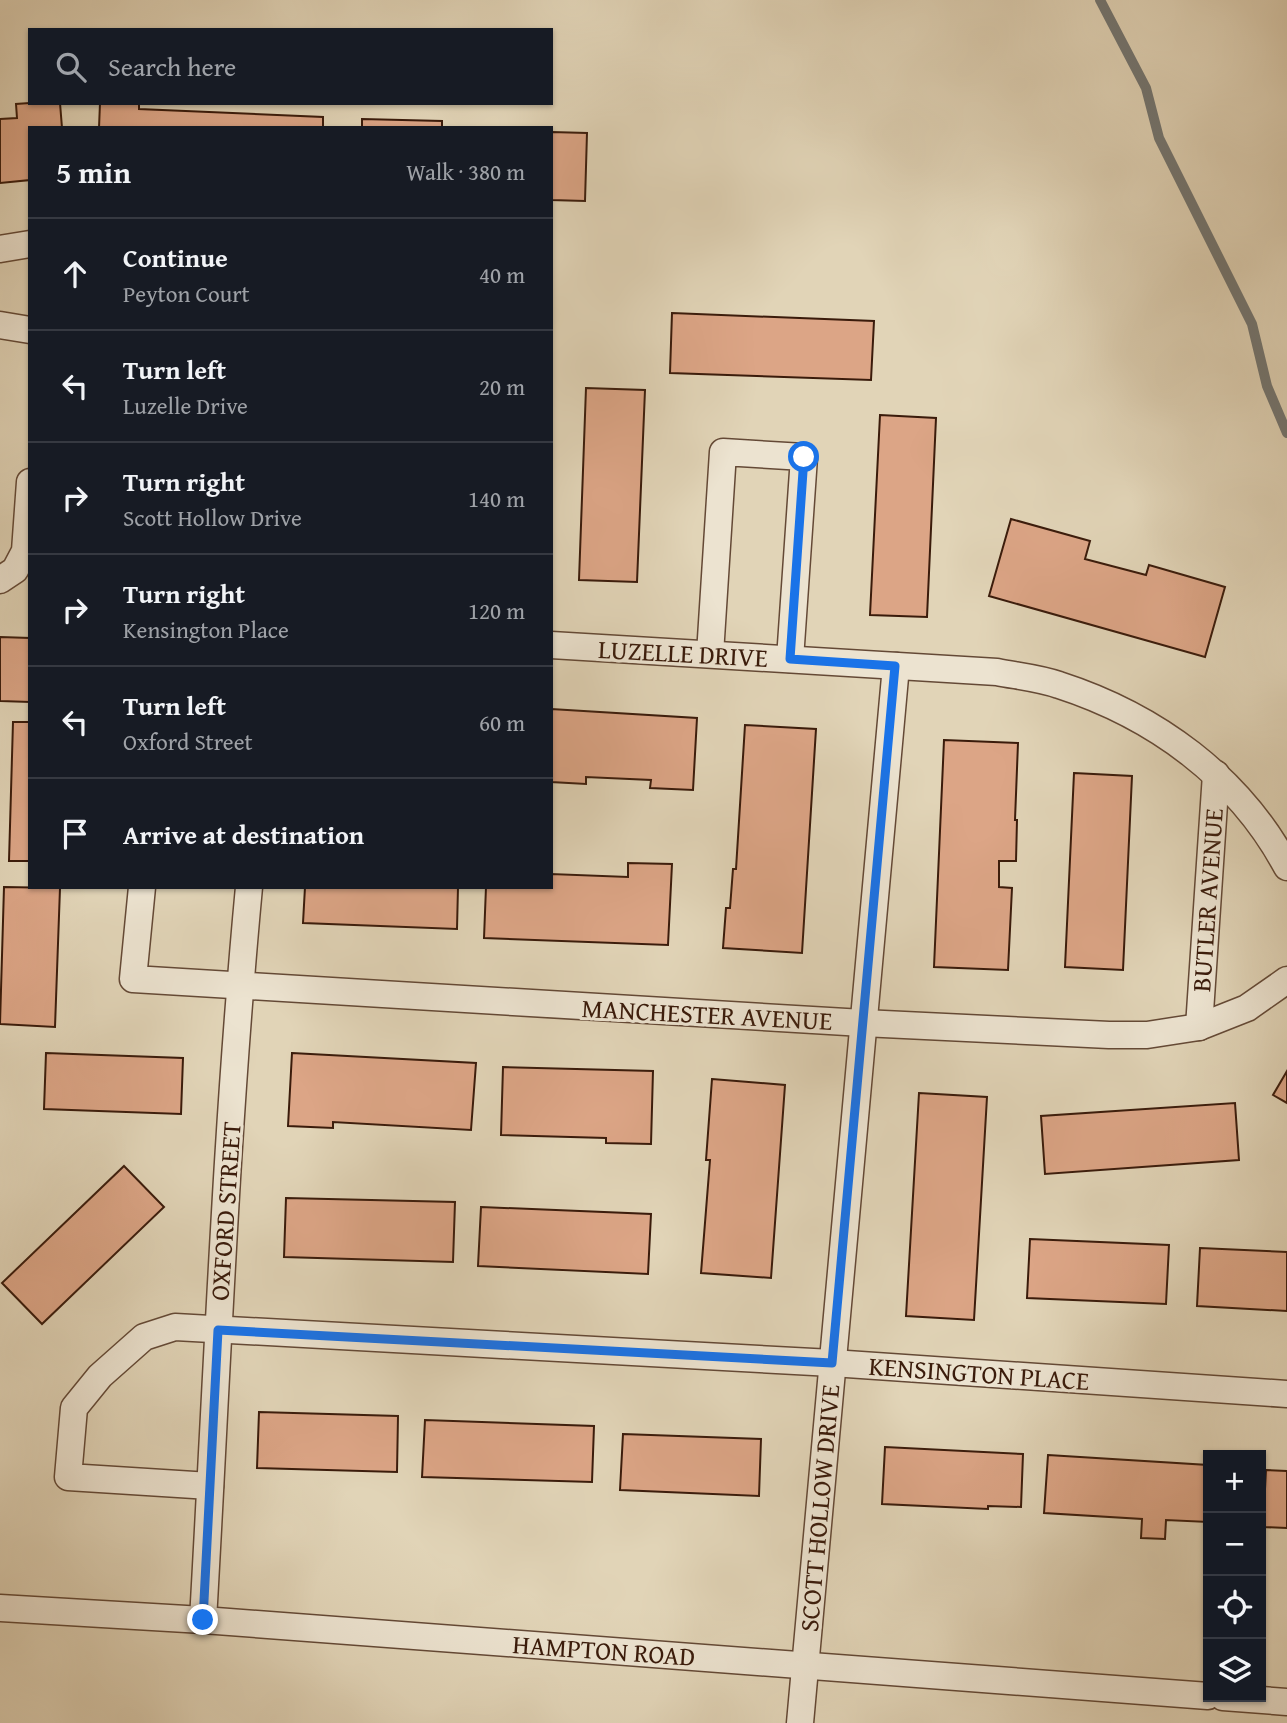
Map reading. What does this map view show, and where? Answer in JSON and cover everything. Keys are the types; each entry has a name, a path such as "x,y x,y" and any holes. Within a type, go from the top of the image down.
{"street":[{"path":"0,248 28,244"},
{"path":"0,325 28,330"},
{"path":"710,654 723,452 804,457 790,659"},
{"path":"0,580 15,570 25,551 28,510"},
{"name":"LUZELLE DRIVE","path":"553,645 997,672 1056,684 1101,699 1149,724 1199,759 1238,796 1275,845 1287,867"},
{"name":"SCOTT HOLLOW DRIVE","path":"800,1723 895,666"},
{"name":"BUTLER AVENUE","path":"1199,1027 1216,774"},
{"name":"MANCHESTER AVENUE","path":"142,889 133,979 863,1023 1147,1035 1199,1027 1247,1008 1287,979"},
{"name":"OXFORD STREET","path":"203,1620 218,1330 249,889"},
{"name":"KENSINGTON PLACE","path":"211,1486 68,1477 74,1408 100,1376 144,1337 175,1327 832,1363 1287,1394"},
{"name":"HAMPTON ROAD","path":"0,1608 203,1620 1203,1696"},
{"path":"1266,1700 1287,1702"}],"building":[{"path":"16,104 60,105 62,126 28,126 28,180 0,183 0,119 17,118"},
{"path":"100,105 323,117 323,126 99,126"},
{"path":"362,119 442,121 442,126 362,126"},
{"path":"553,132 587,133 585,201 553,200"},
{"path":"672,313 874,321 871,380 670,373"},
{"path":"586,388 645,390 637,582 579,580"},
{"path":"880,415 936,418 927,617 870,615"},
{"path":"1011,519 1090,541 1085,559 1146,575 1149,565 1225,587 1205,657 989,596"},
{"path":"0,637 28,638 28,702 0,701"},
{"path":"553,709 697,718 693,790 650,788 651,780 586,777 586,784 553,782"},
{"path":"13,722 28,722 28,861 9,861"},
{"path":"745,725 816,729 802,953 723,948 726,908 730,908 733,869 736,869"},
{"path":"944,740 1018,743 1016,861 999,861 999,887 1012,888 1008,970 934,967"},
{"path":"1074,773 1132,776 1123,970 1065,967"},
{"path":"628,863 672,864 668,945 484,938 486,889 553,889 553,874 628,877"},
{"path":"4,887 60,889 55,1027 0,1024"},
{"path":"305,889 458,889 457,929 303,923"},
{"path":"46,1053 183,1058 181,1114 44,1109"},
{"path":"292,1053 476,1063 471,1130 333,1122 333,1128 288,1126"},
{"path":"503,1067 653,1071 651,1144 606,1143 606,1138 501,1135"},
{"path":"1287,1071 1287,1103 1273,1095"},
{"path":"712,1079 785,1085 771,1278 701,1273 710,1160 706,1160"},
{"path":"919,1093 987,1097 974,1320 906,1316"},
{"path":"1235,1103 1239,1160 1045,1174 1041,1116"},
{"path":"124,1166 164,1207 42,1324 2,1283"},
{"path":"286,1198 455,1202 453,1262 284,1257"},
{"path":"481,1207 651,1214 648,1274 478,1266"},
{"path":"1030,1239 1169,1245 1166,1304 1027,1298"},
{"path":"1200,1248 1287,1252 1287,1311 1197,1306"},
{"path":"259,1412 398,1416 397,1472 257,1468"},
{"path":"425,1420 594,1426 592,1482 422,1477"},
{"path":"623,1434 761,1439 759,1496 620,1490"},
{"path":"885,1447 1023,1454 1021,1507 988,1506 988,1509 882,1504"},
{"path":"1048,1455 1203,1465 1203,1522 1166,1520 1165,1539 1141,1538 1142,1519 1044,1513"},
{"path":"1266,1470 1287,1471 1287,1528 1266,1527"}],"waterway":[{"path":"1100,0 1146,88 1159,138 1252,324 1267,386 1287,433"}],"route":[{"path":"203,1620 218,1330 832,1363 895,666 790,659 804,457"}]}
